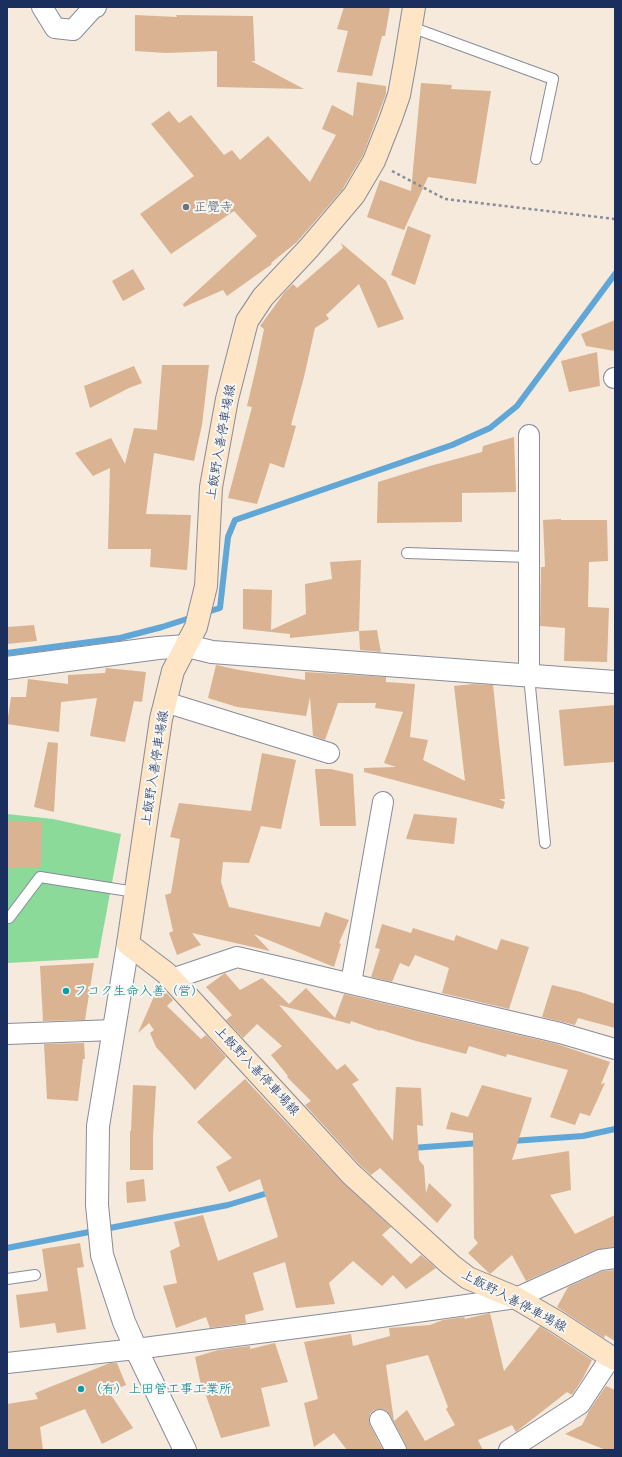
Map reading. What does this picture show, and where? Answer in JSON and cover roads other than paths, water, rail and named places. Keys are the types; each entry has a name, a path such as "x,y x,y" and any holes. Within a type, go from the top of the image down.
{"main road":[{"name":"上飯野入善停車場線","path":"412,17 398,95 391,118 374,161 354,195 309,248 264,296 247,321 227,399 211,488 206,586 196,627 173,671 161,719 128,944 166,973 351,1174 451,1265 468,1278 516,1298 613,1358"}],"street":[{"path":"42,7 55,28 73,30 93,8 96,7"},
{"path":"528,676 529,435"},
{"path":"7,668 158,648 187,646 212,652 615,682"},
{"path":"165,702 329,753"},
{"path":"351,983 383,802"},
{"path":"128,944 98,1126 97,1205 102,1255 124,1322 185,1450"},
{"path":"172,979 237,957 560,1033 615,1049"},
{"path":"7,1034 114,1030"},
{"path":"7,1363 136,1349 516,1298 600,1260 615,1258"},
{"path":"511,1449 580,1404 613,1358"},
{"path":"380,1420 396,1450"}],"lane":[{"path":"412,17 553,79 536,159"},
{"path":"407,553 529,557"},
{"path":"528,676 545,843"},
{"path":"9,918 40,878 135,892"},
{"path":"7,1279 35,1275"}],"waterway":[{"path":"204,613 220,608 228,537 235,520 452,445 490,428 517,406 615,274"},
{"path":"7,653 120,638 193,617"},
{"path":"512,1141 583,1136 615,1129"},
{"path":"412,1148 480,1143"},
{"path":"7,1248 228,1205 271,1192"}],"place":[{"name":"正覺寺","path":"186,207"},
{"name":"フコク生命入善（営）","path":"66,991"},
{"name":"（有）上田管工事工業所","path":"81,1389"}]}
